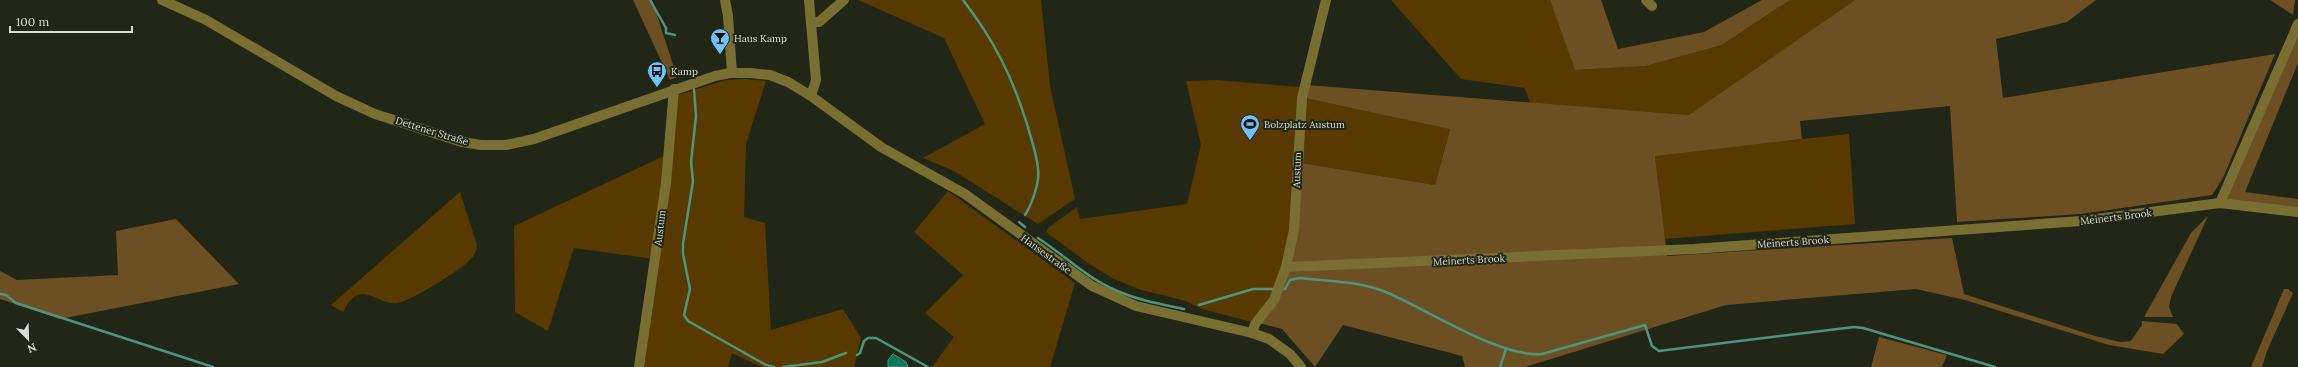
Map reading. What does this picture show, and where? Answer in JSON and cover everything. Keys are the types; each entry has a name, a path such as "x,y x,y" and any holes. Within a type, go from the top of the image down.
{"street":[{"name":"Dettener Straße","path":"162,0 206,20 336,96 375,114 462,142 481,145 506,145 534,139 674,89 715,76 732,73 770,75 788,82 811,96"},
{"path":"725,0 728,16 732,73"},
{"path":"809,0 816,80 811,96"},
{"path":"811,22 819,22 844,0"},
{"name":"Austum","path":"1252,333 1255,324 1274,300 1286,267 1295,218 1302,98 1326,0"},
{"path":"2220,203 2298,24"},
{"name":"Austum","path":"639,367 665,190 674,89"},
{"name":"Hansestraße","path":"811,96 881,147 965,194 1075,275 1105,294 1142,308 1252,333 1281,347 1301,367"},
{"name":"Meinerts Brook","path":"1286,267 1701,249 2081,221 2220,203 2298,212"}],"shaded area":[{"path":"633,0 652,0 677,77 670,80"},
{"path":"858,0 1041,0 1050,86 1075,199 1038,224 954,171 923,158 985,124 944,38"},
{"path":"1391,0 1550,0 1576,70 1646,66 1722,45 1790,0 1855,0 1690,115 1530,103 1525,88 1461,79"},
{"path":"1550,0 1601,0 1618,49 1704,32 1762,0 1790,0 1722,45 1646,66 1575,70"},
{"path":"1855,0 2096,0 2067,22 1996,39 2003,98 2275,54 2223,178 2212,195 2081,214 1957,222 1950,106 1800,121 1802,139 1655,156 1667,256 1952,238 1964,294 2095,336 2120,342 2131,341 2142,325 2142,321 2177,324 2184,334 2163,354 2109,345 1965,300 1916,289 1726,305 1525,367 1465,367 1462,356 1343,325 1315,367 1282,329 1259,323 1276,301 1302,163 1435,185 1450,129 1305,98 1307,85 1689,115"},
{"path":"2270,0 2295,0 2293,15"},
{"path":"2298,24 2298,63 2245,192 2298,199 2298,212 2220,203"},
{"path":"745,79 766,81 746,144 744,217 765,223 771,330 843,309 861,338 854,367 761,367 732,353 728,367 642,367 678,95 726,80"},
{"path":"1216,80 1300,87 1292,230 1271,300 1252,322 1202,309 1186,301 1138,289 1112,278 1088,263 1046,232 1048,228 1077,207 1080,219 1187,204 1201,145 1186,81"},
{"path":"1305,98 1450,128 1435,185 1302,163"},
{"path":"1849,134 1855,224 1664,239 1655,155"},
{"path":"666,155 654,259 574,248 548,331 515,312 514,226"},
{"path":"948,191 1075,283 1050,367 932,367 954,337 925,313 963,275 914,232"},
{"path":"460,192 477,245 476,251 466,264 425,291 405,301 390,303 363,294 356,296 350,301 343,312 331,305"},
{"path":"2208,216 2171,297 2169,307 2173,317 2144,317 2191,233"},
{"path":"176,219 239,284 60,319 0,299 0,271 17,280 118,275 116,231"},
{"path":"2284,289 2288,289 2293,293 2267,351 2262,367 2251,367"},
{"path":"1879,337 1947,355 1942,367 1871,367"},
{"path":"893,354 906,362 908,367 888,367 888,360"}],"waterway":[{"path":"650,0 666,28 666,33 675,35"},
{"path":"963,0 984,30 1001,59 1015,90 1034,146 1038,180 1033,199 1025,215"},
{"path":"694,89 696,116 691,162 693,181 683,244 683,254 690,289 684,315 688,321 766,365 774,367"},
{"path":"1019,222 1025,227"},
{"path":"1038,238 1085,273 1115,290 1149,301 1184,309"},
{"path":"1281,289 1285,289 1290,280 1299,278 1344,282 1367,286 1388,293 1486,341 1506,349 1525,353 1542,354 1645,325 1652,346 1659,351 1854,327 1863,328 1995,367"},
{"path":"1199,305 1253,289 1276,289"},
{"path":"0,294 6,295 16,303 213,367"},
{"path":"857,355 860,353 864,341 868,338 876,338 928,367"},
{"path":"1500,367 1506,349"},
{"path":"783,367 822,362 846,353"}],"place":[{"name":"Haus Kamp","path":"720,55"},
{"name":"Kamp","path":"657,88"},
{"name":"Bolzplatz Austum","path":"1250,141"}]}
